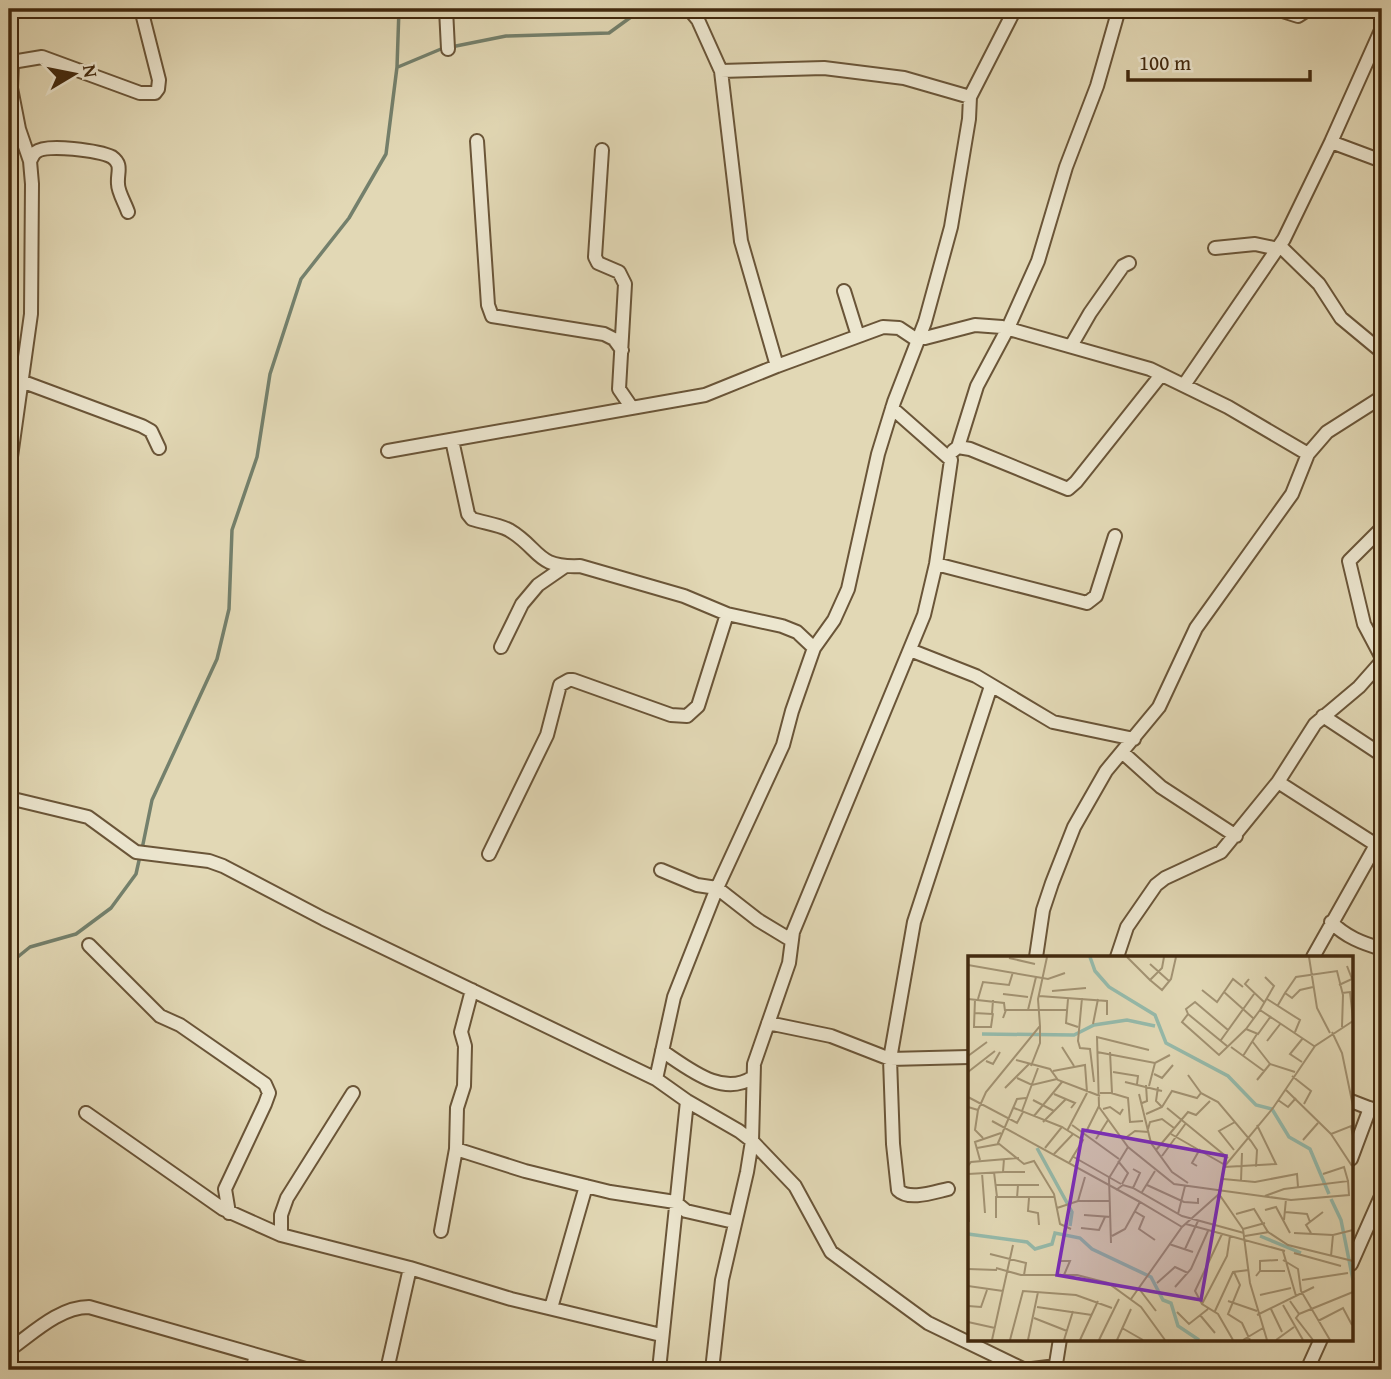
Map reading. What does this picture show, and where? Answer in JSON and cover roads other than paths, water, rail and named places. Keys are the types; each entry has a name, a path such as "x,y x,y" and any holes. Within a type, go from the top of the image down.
{"street":[{"path":"12,62 42,57 140,93 155,93 159,80 141,9"},
{"path":"446,9 448,49"},
{"path":"689,9 698,20 721,71 741,241 777,366"},
{"path":"656,1079 674,997 717,888 783,745 814,648 834,620 848,589 878,454 892,408 920,338 951,227 969,119 970,97 1015,9"},
{"path":"958,447 977,386 1008,328 1038,261 1066,167 1097,86 1119,9"},
{"path":"1276,9 1298,16 1309,9"},
{"path":"1184,385 1279,247 1382,32"},
{"path":"9,45 12,62 11,88 19,129 30,162 31,314 9,471"},
{"path":"721,71 824,68 904,78 970,97"},
{"path":"477,141 488,305 492,316 604,334 614,339 622,350"},
{"path":"1331,142 1382,161"},
{"path":"30,162 36,152 43,149 72,148 112,157 120,167 117,185 128,212"},
{"path":"602,150 595,257 598,263 619,272 625,284 619,389 632,408"},
{"path":"1215,248 1255,244 1279,247 1315,279 1341,318 1382,352"},
{"path":"1071,346 1090,313 1123,266 1129,263"},
{"path":"844,291 858,336"},
{"path":"388,451 705,396 883,327 899,328 914,338 920,338 988,324 1150,369 1228,407 1308,454"},
{"path":"712,1370 722,1280 752,1141 754,1064 789,963 791,940 924,615 936,564 953,449 970,449 1068,489 1161,375"},
{"path":"21,381 142,426 151,431 159,448"},
{"path":"1036,956 1046,901 1074,827 1107,771 1166,696 1196,628 1292,494 1308,454 1335,425 1382,398"},
{"path":"892,408 951,460"},
{"path":"452,440 468,514 472,519 507,529 543,559 564,567 580,566 684,596 727,614 782,626 797,632 814,648"},
{"path":"1117,956 1127,927 1156,885 1165,878 1221,852 1278,782 1315,724 1359,687 1382,660 1364,624 1349,561 1382,528"},
{"path":"936,564 1087,603 1096,596 1115,536"},
{"path":"501,647 522,604 538,585 564,567"},
{"path":"489,854 547,735 560,685 573,680 671,715 687,716 698,706 727,614"},
{"path":"910,650 976,676 1053,722 1134,739"},
{"path":"948,1189 910,1196 903,1195 898,1190 893,1144 890,1059 914,922 991,686"},
{"path":"1323,716 1382,755"},
{"path":"1122,752 1161,787 1236,836"},
{"path":"1278,782 1379,847 1331,922 1314,956"},
{"path":"9,798 78,812 99,823 132,850 209,861 223,866 525,1018 656,1079 752,1141 795,1186 831,1252 928,1323 1024,1370 1059,1369 1060,1340"},
{"path":"661,870 697,885 717,888 758,920 791,940"},
{"path":"1331,922 1341,932 1357,941 1382,949"},
{"path":"89,944 160,1016 180,1025 265,1084 269,1093 265,1104 225,1189 229,1213"},
{"path":"441,1231 456,1149 457,1108 464,1086 465,1046 461,1032 472,990"},
{"path":"768,1023 831,1036 890,1059 968,1057"},
{"path":"662,1051 695,1072 724,1085 743,1084 753,1077"},
{"path":"281,1235 281,1215 287,1198 353,1093"},
{"path":"659,1370 687,1101"},
{"path":"1352,1101 1376,1111 1352,1155"},
{"path":"86,1113 229,1213 281,1235 411,1268 511,1299 661,1335"},
{"path":"456,1149 525,1171 586,1186 675,1202 686,1211 734,1222"},
{"path":"551,1308 586,1186"},
{"path":"1352,1262 1382,1194"},
{"path":"387,1370 411,1268"},
{"path":"9,1350 56,1317 77,1307 89,1307 309,1370"},
{"path":"1307,1370 1321,1340"},
{"path":"252,1370 257,1355"}],"waterway":[{"path":"142,849 152,800 217,659 229,609 232,530 257,457 270,374 301,279 349,218 386,154 397,67 399,9"},
{"path":"398,67 441,49 506,36 609,33 642,9"},
{"path":"9,964 30,947 76,934 111,908 136,874 140,856"}]}
